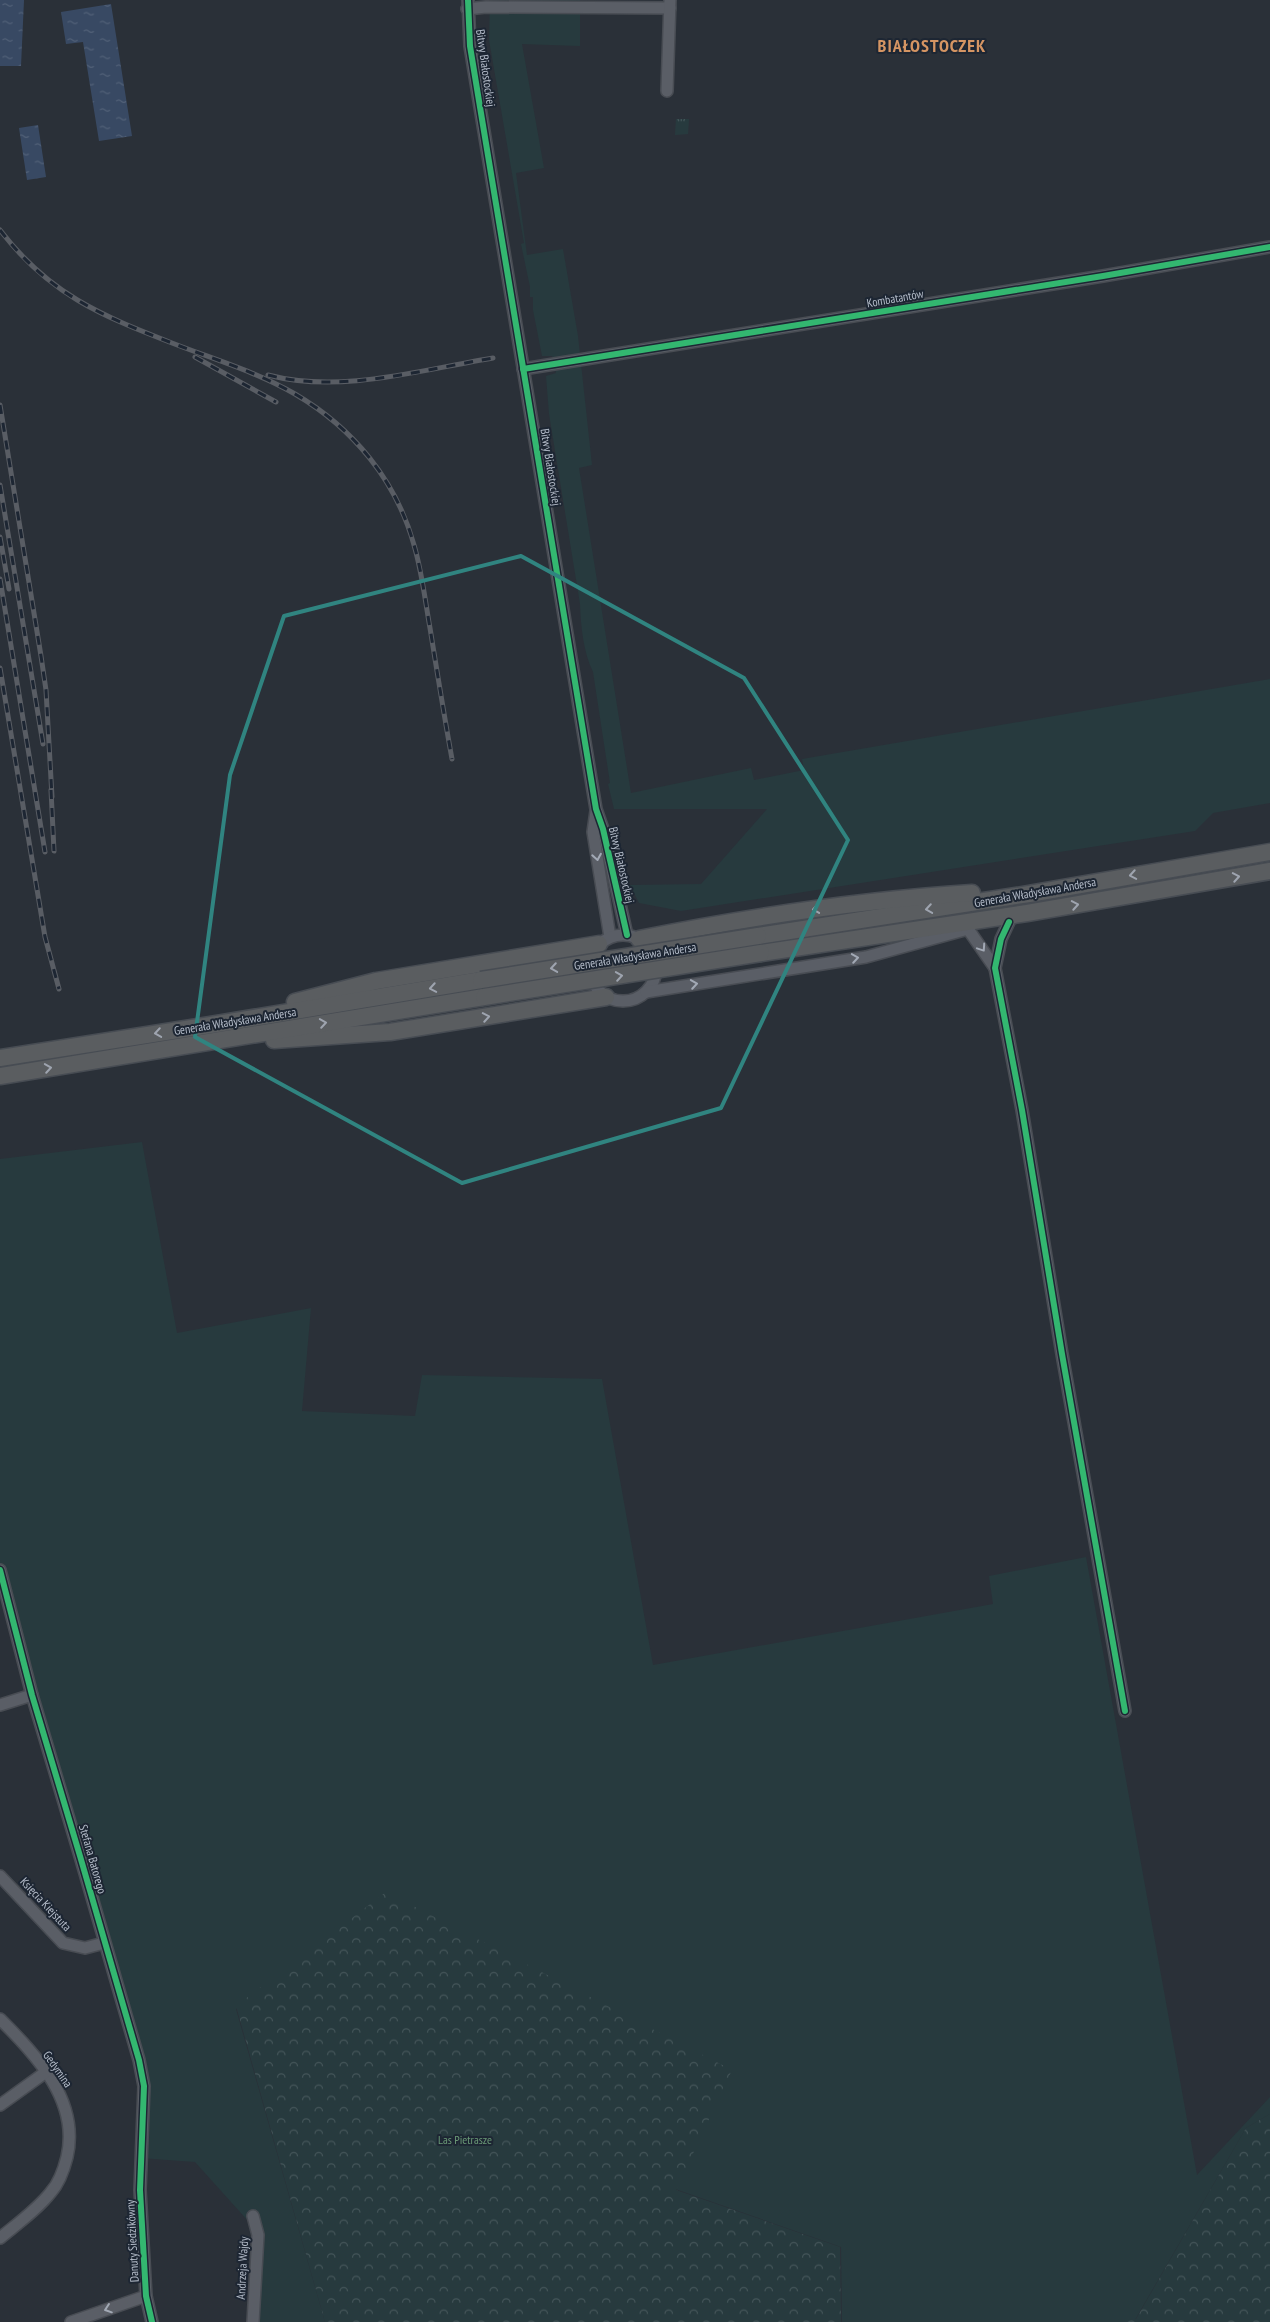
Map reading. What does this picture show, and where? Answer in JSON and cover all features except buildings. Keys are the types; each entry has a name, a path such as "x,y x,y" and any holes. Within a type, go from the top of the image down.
{"highway":[{"name":"Generała Władysława Andersa","path":"0,1076 481,980 1029,894 1270,852"},
{"name":"Generała Władysława Andersa","path":"0,1058 484,997 1028,913 1270,871"},
{"path":"633,937 882,900 999,892 1029,894"},
{"path":"968,929 1009,922 1028,913"},
{"path":"223,1031 251,1013 376,981 605,941"},
{"path":"223,1031 256,1042 369,1035 606,997"}],"street":[{"path":"468,5 486,7 670,4 667,91"},
{"name":"Bitwy Białostockiej","path":"468,5 479,101 596,809 633,937"},
{"name":"Kombatantów","path":"523,369 1103,276 1270,246"},
{"name":"Bitwy Białostockiej","path":"596,809 593,832 605,941"},
{"path":"1009,922 1001,939 995,968 1022,1110 1062,1354 1125,1711"},
{"path":"646,992 654,979 656,964 650,949 633,937 605,941 590,959 590,976 599,992 606,997 626,1001 646,992 866,956 968,929 995,968"},
{"name":"Stefana Batorego","path":"0,1570 32,1695 139,2060 144,2086 144,2121 140,2157"},
{"path":"0,1704 32,1695"},
{"name":"Księcia Kiejstuta","path":"0,1876 63,1943 84,1948 104,1943"},
{"name":"Gedymina","path":"0,2019 46,2072 59,2092 67,2111 71,2136 65,2166 51,2192 0,2238"},
{"path":"0,2105 46,2072"},
{"name":"Danuty Siedzikówny","path":"140,2157 146,2296 152,2322"},
{"name":"Andrzeja Wajdy","path":"253,2216 258,2234 253,2322"},
{"name":"Danuty Siedzikówny","path":"71,2322 146,2296"}],"highlighted area":[{"path":"521,556 744,678 848,840 721,1108 462,1183 195,1037 230,775 284,616"}],"green space":[{"path":"490,0 580,0 580,46 522,44 544,168 516,173 527,255 563,249 578,336 592,465 579,468 631,793 751,768 754,780 804,770 802,759 1270,679 1270,803 1213,813 1195,831 681,911 639,903 630,885 701,884 767,809 614,809 608,784 610,783 593,672 583,639 580,604 549,414 546,376 556,373 552,356 542,356 533,310 533,297 530,297 530,287 521,244 524,243 489,40"},
{"path":"676,119 689,119 688,134 675,135"},
{"path":"142,1142 177,1333 311,1308 302,1411 415,1416 422,1375 602,1379 653,1665 993,1604 989,1576 1086,1557 1197,2175 1270,2097 1270,2114 1246,2128 1135,2320 1126,2322 842,2322 841,2247 675,2189 386,1893 236,2009 325,2322 253,2322 259,2233 195,2162 140,2158 144,2088 0,1573 0,1159"},
{"name":"Las Pietrasze","path":"386,1892 732,2070 676,2190 840,2247 841,2322 325,2322 236,2006"},
{"path":"1270,2114 1270,2322 1122,2322 1136,2319 1246,2128"}],"water":[{"path":"0,0 24,0 21,66 0,66"},
{"path":"111,4 132,136 99,141 83,42 66,44 61,12"},
{"path":"38,125 46,177 27,180 19,128"}],"railway":[{"path":"0,230 37,271 77,300 122,323 250,372 295,394 336,423 369,458 384,478 396,499 414,545 423,586 452,759"},
{"path":"195,357 276,402"},
{"path":"268,375 295,380 323,382 352,381 409,374 493,358"},
{"path":"0,405 46,690 52,797"},
{"path":"0,485 43,744"},
{"path":"0,537 9,589"},
{"path":"0,579 45,852"},
{"path":"0,668 45,937 59,989"},
{"path":"51,790 54,851"}],"cycle path":[{"path":"468,0 470,46 596,809 603,829 627,935"},
{"path":"523,369 1103,276 1270,247"},
{"path":"1009,922 1001,939 995,968 1022,1110 1062,1354 1125,1711"},
{"path":"0,1570 32,1695 139,2060 144,2086 140,2190 146,2296 152,2322"}],"district":[{"name":"BIAŁOSTOCZEK","path":"932,45"}]}
